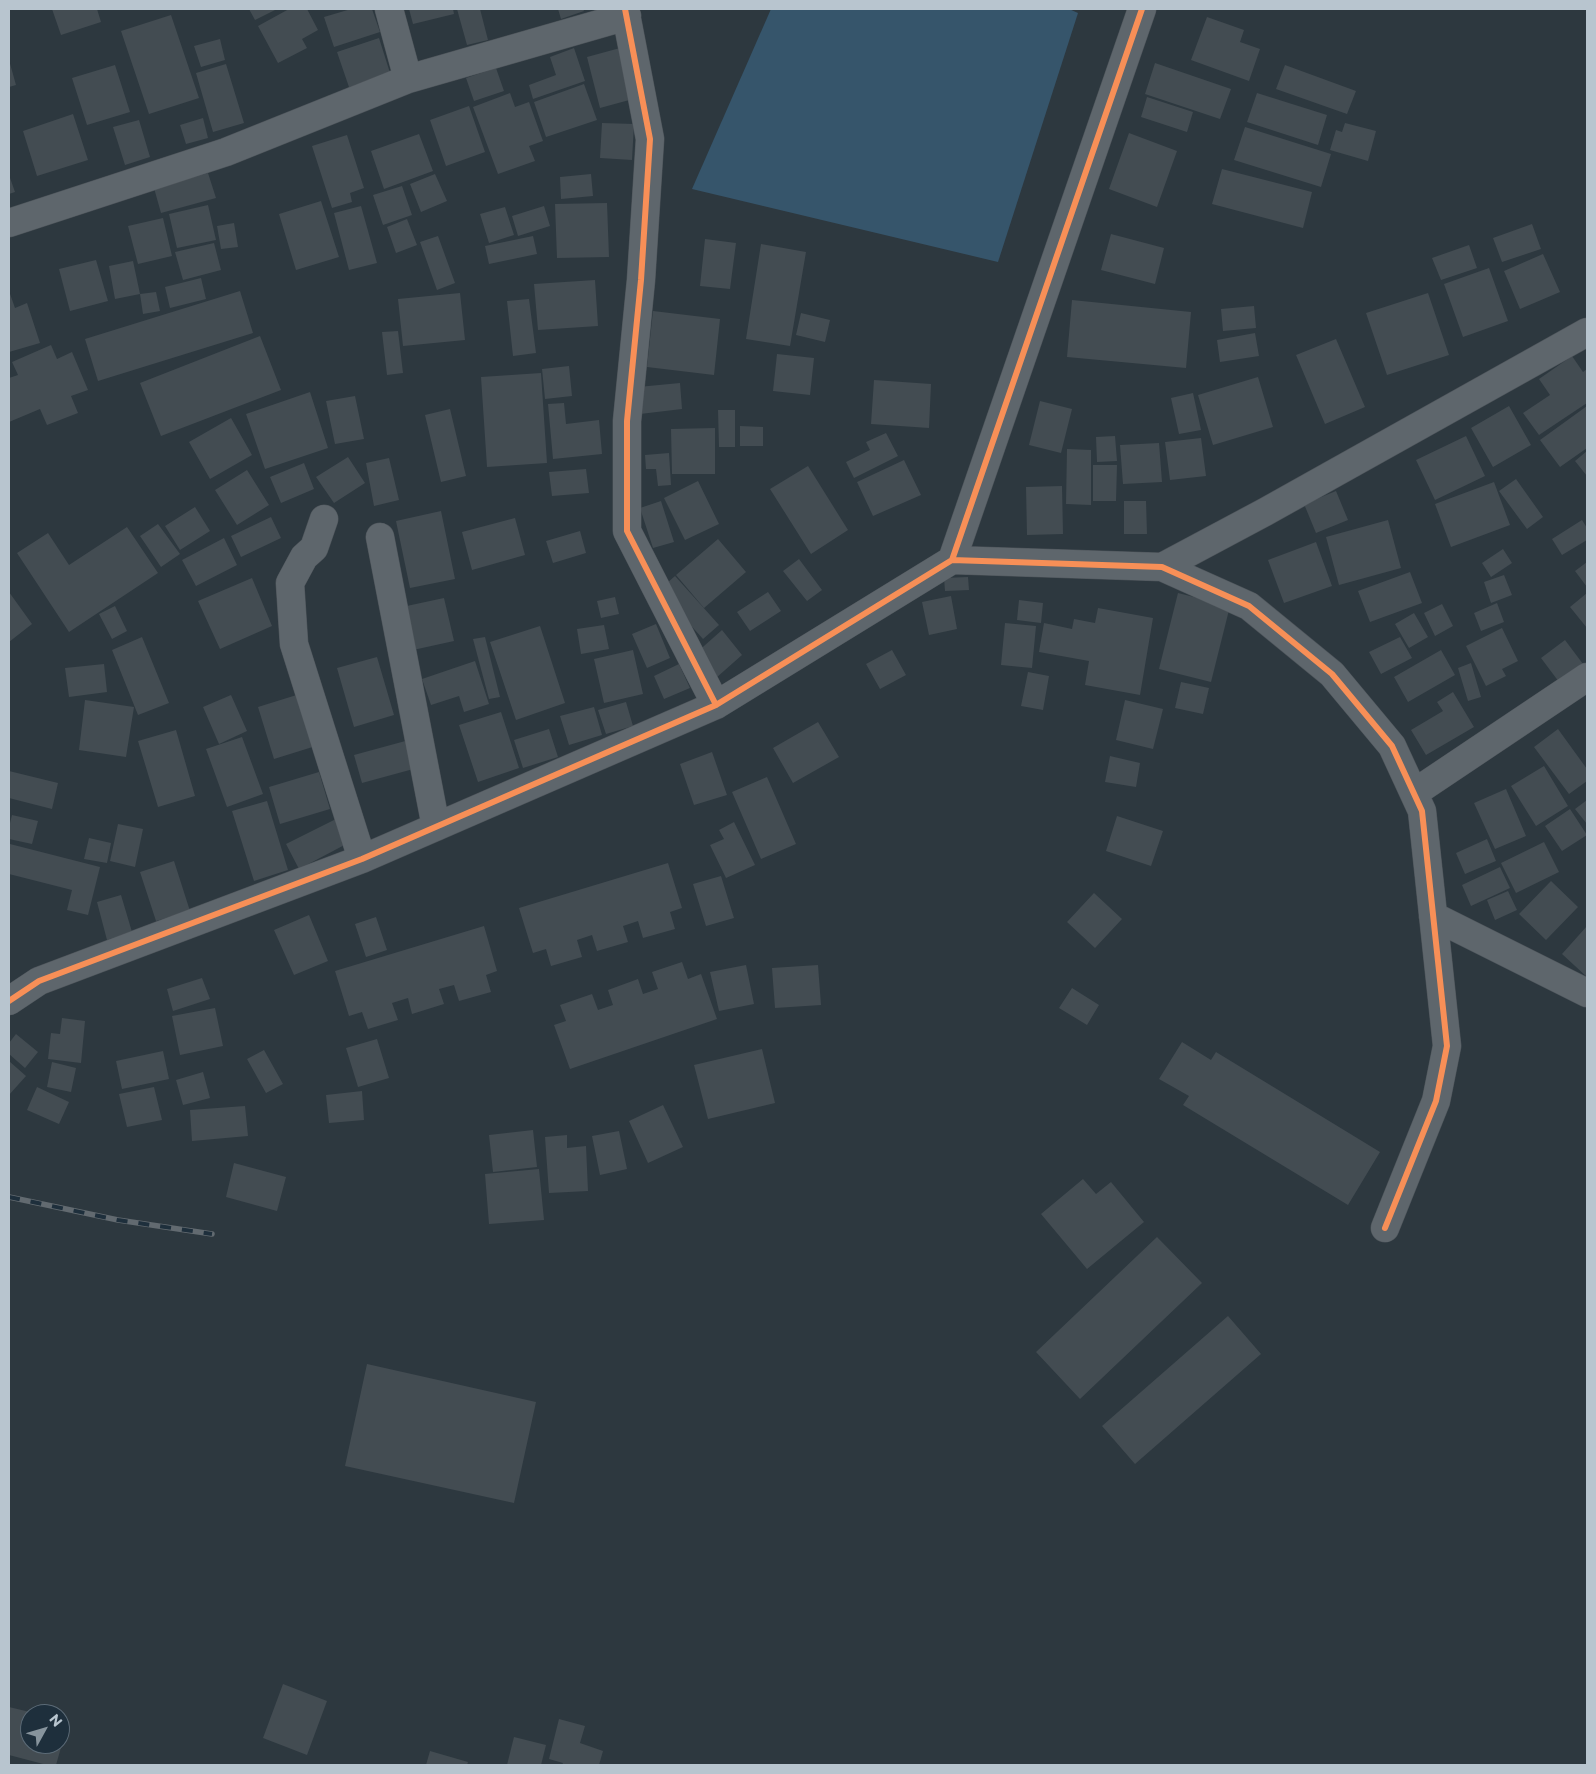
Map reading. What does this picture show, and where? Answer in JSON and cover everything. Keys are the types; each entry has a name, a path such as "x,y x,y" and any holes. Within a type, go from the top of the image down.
{"street":[{"path":"389,9 408,79"},
{"path":"952,560 1142,9"},
{"path":"9,223 226,152 408,79 626,13 650,139 641,280 627,421 627,531 716,705"},
{"path":"1162,566 1265,512 1587,332"},
{"path":"324,519 314,548 304,557 290,583 294,644 362,859"},
{"path":"380,537 436,826"},
{"path":"9,1001 39,981 362,859 716,705 952,560 1162,566 1249,606 1332,674 1392,746 1422,811 1447,1046 1436,1101 1385,1228"},
{"path":"1414,793 1587,677"},
{"path":"1433,916 1587,994"}],"water":[{"path":"771,9 1069,9 1078,13 998,262 692,189"}],"building":[{"path":"52,9 97,9 101,22 61,35"},
{"path":"249,9 277,9 255,20"},
{"path":"289,9 307,9 318,30 302,39 307,48 278,63 258,26"},
{"path":"351,9 372,9 380,32 334,47 324,17"},
{"path":"409,9 453,9 454,14 413,24"},
{"path":"457,9 480,9 488,40 467,45"},
{"path":"558,9 583,9 584,11 561,19"},
{"path":"171,15 199,98 149,114 121,31"},
{"path":"1207,17 1244,30 1240,42 1260,49 1249,81 1191,60"},
{"path":"379,38 391,76 350,90 337,52"},
{"path":"220,39 225,60 201,67 194,46"},
{"path":"574,48 585,81 533,99 529,85 556,75 550,57"},
{"path":"620,48 633,99 600,108 587,57"},
{"path":"9,60 16,85 9,87"},
{"path":"1155,63 1231,89 1220,119 1145,94"},
{"path":"226,64 244,123 213,132 196,73"},
{"path":"115,65 130,112 87,125 72,78"},
{"path":"1285,65 1356,91 1347,114 1276,89"},
{"path":"496,68 504,91 474,101 466,78"},
{"path":"584,84 597,120 546,137 534,102"},
{"path":"510,93 515,107 529,102 543,141 529,146 535,161 498,174 473,107"},
{"path":"1257,93 1327,115 1318,145 1247,122"},
{"path":"1147,97 1193,112 1187,132 1141,117"},
{"path":"469,106 485,152 446,166 430,120"},
{"path":"73,114 88,160 37,176 23,131"},
{"path":"203,118 208,138 186,144 180,125"},
{"path":"139,120 150,157 125,165 113,127"},
{"path":"602,123 634,124 632,160 600,158"},
{"path":"1345,123 1376,131 1368,161 1330,150 1336,130 1342,132"},
{"path":"1245,127 1331,154 1321,187 1234,160"},
{"path":"1129,133 1177,151 1157,207 1109,189"},
{"path":"419,134 433,171 384,189 371,151"},
{"path":"347,135 364,188 350,193 352,202 332,208 312,146"},
{"path":"1222,169 1312,192 1303,228 1212,204"},
{"path":"208,173 216,198 161,213 154,188"},
{"path":"435,174 447,201 421,212 410,184"},
{"path":"591,174 593,196 561,199 560,177"},
{"path":"9,175 15,192 9,194"},
{"path":"402,186 412,215 383,225 373,195"},
{"path":"321,201 339,257 296,270 279,214"},
{"path":"607,203 609,257 557,258 555,204"},
{"path":"208,205 216,240 177,248 169,214"},
{"path":"361,206 377,263 349,270 334,213"},
{"path":"544,206 550,226 518,236 512,216"},
{"path":"505,207 514,235 489,243 480,214"},
{"path":"163,218 172,256 138,264 128,226"},
{"path":"407,219 417,245 396,253 387,227"},
{"path":"234,223 238,247 221,249 217,226"},
{"path":"1532,224 1541,249 1502,262 1493,238"},
{"path":"1111,234 1164,248 1155,284 1101,270"},
{"path":"438,236 455,283 437,290 420,242"},
{"path":"533,236 537,254 489,264 485,246"},
{"path":"705,239 736,243 730,289 700,286"},
{"path":"214,243 221,270 183,280 175,252"},
{"path":"761,244 806,252 790,346 746,339"},
{"path":"1469,245 1477,268 1441,280 1432,258"},
{"path":"1543,254 1560,292 1520,309 1504,271"},
{"path":"96,260 108,301 70,311 59,269"},
{"path":"133,261 140,294 115,299 109,266"},
{"path":"1489,268 1508,321 1463,337 1444,284"},
{"path":"201,278 206,299 170,308 165,287"},
{"path":"595,280 598,326 538,330 534,284"},
{"path":"9,291 15,308 27,303 40,343 9,352"},
{"path":"240,291 253,333 98,381 85,339"},
{"path":"156,292 160,311 143,314 140,294"},
{"path":"460,293 465,340 403,346 398,299"},
{"path":"1428,293 1449,355 1387,375 1366,313"},
{"path":"529,299 536,353 513,356 507,301"},
{"path":"1072,300 1191,312 1186,368 1067,357"},
{"path":"1254,306 1256,328 1223,331 1221,309"},
{"path":"653,311 720,319 714,375 647,367"},
{"path":"801,313 830,320 825,342 796,335"},
{"path":"398,331 403,373 387,375 382,332"},
{"path":"1255,333 1259,356 1220,362 1217,340"},
{"path":"260,336 281,390 161,436 140,383"},
{"path":"1336,339 1365,407 1325,424 1296,355"},
{"path":"51,345 57,359 72,352 88,390 71,396 78,413 47,425 40,409 9,422 9,378 18,375 12,362"},
{"path":"777,354 814,358 810,395 773,391"},
{"path":"1572,356 1583,372 1587,369 1587,403 1539,435 1523,413 1550,395 1539,379"},
{"path":"569,366 572,396 545,399 542,369"},
{"path":"541,373 547,463 487,467 481,377"},
{"path":"1258,377 1273,427 1213,445 1198,395"},
{"path":"874,380 931,384 929,428 871,424"},
{"path":"680,383 682,409 640,414 638,387"},
{"path":"310,392 328,448 265,469 246,414"},
{"path":"1193,393 1201,430 1179,434 1171,398"},
{"path":"355,396 364,439 335,444 326,401"},
{"path":"1040,401 1072,409 1061,453 1029,445"},
{"path":"564,403 566,424 599,420 602,454 553,459 548,404"},
{"path":"1509,406 1531,445 1493,467 1471,428"},
{"path":"1587,406 1587,448 1560,467 1540,440"},
{"path":"450,409 466,476 441,482 425,415"},
{"path":"718,410 735,410 735,447 719,447"},
{"path":"231,418 252,455 210,479 189,442"},
{"path":"740,426 763,427 763,446 740,446"},
{"path":"715,428 715,474 672,474 671,429"},
{"path":"886,433 898,456 854,478 846,462 870,450 866,442"},
{"path":"1115,436 1117,461 1097,462 1096,437"},
{"path":"1466,436 1485,476 1435,500 1416,460"},
{"path":"1201,438 1206,476 1170,480 1165,442"},
{"path":"1159,443 1162,482 1123,484 1120,445"},
{"path":"1067,449 1091,450 1091,505 1066,504"},
{"path":"1587,451 1587,476 1575,461"},
{"path":"669,453 671,485 658,486 656,469 646,469 645,455"},
{"path":"348,457 365,483 334,503 316,477"},
{"path":"389,458 399,500 374,506 366,463"},
{"path":"904,460 921,495 873,516 857,482"},
{"path":"304,463 314,489 281,503 270,477"},
{"path":"1093,465 1117,465 1116,501 1093,501"},
{"path":"808,466 848,530 811,554 770,489"},
{"path":"586,469 589,493 552,496 549,472"},
{"path":"247,470 269,505 237,525 215,490"},
{"path":"1516,479 1543,517 1527,529 1499,491"},
{"path":"698,481 719,524 685,540 664,498"},
{"path":"1494,482 1510,525 1451,547 1435,504"},
{"path":"1062,486 1063,534 1027,535 1026,487"},
{"path":"1336,491 1348,520 1316,533 1304,504"},
{"path":"661,501 674,542 653,548 640,508"},
{"path":"1124,501 1146,501 1147,534 1124,534"},
{"path":"195,507 210,531 180,550 165,526"},
{"path":"441,511 455,579 410,588 396,521"},
{"path":"271,517 281,538 241,557 231,536"},
{"path":"515,518 525,555 472,570 462,532"},
{"path":"1388,520 1401,568 1339,585 1326,537"},
{"path":"1582,520 1587,528 1587,540 1562,555 1552,539"},
{"path":"158,524 180,554 161,567 140,536"},
{"path":"127,527 158,573 69,632 17,553 48,533 69,565"},
{"path":"580,531 586,553 553,563 546,541"},
{"path":"224,538 237,565 196,586 182,560"},
{"path":"718,539 746,572 704,608 676,575"},
{"path":"1316,542 1332,586 1284,603 1268,560"},
{"path":"1503,549 1512,563 1491,577 1482,563"},
{"path":"799,559 822,590 807,601 783,571"},
{"path":"1587,562 1587,587 1575,571"},
{"path":"1410,572 1422,603 1370,622 1358,591"},
{"path":"1504,575 1512,595 1491,603 1484,582"},
{"path":"675,576 719,625 703,639 659,590"},
{"path":"968,577 969,590 945,591 944,578"},
{"path":"252,578 272,626 220,649 198,601"},
{"path":"9,592 32,624 9,642"},
{"path":"768,592 781,611 750,631 737,612"},
{"path":"1178,593 1230,606 1211,682 1159,669"},
{"path":"1587,593 1587,628 1570,607"},
{"path":"951,596 957,629 929,635 922,602"},
{"path":"615,597 619,614 601,618 597,601"},
{"path":"444,598 454,641 413,650 402,607"},
{"path":"1019,600 1043,603 1041,623 1017,620"},
{"path":"1497,603 1504,622 1481,631 1474,613"},
{"path":"1442,604 1453,626 1435,636 1424,613"},
{"path":"115,606 127,631 112,639 99,614"},
{"path":"1098,608 1153,618 1140,695 1085,685 1089,661 1039,652 1044,623 1072,629 1074,619 1095,623"},
{"path":"1414,613 1428,637 1409,648 1395,624"},
{"path":"1005,623 1036,626 1032,668 1001,665"},
{"path":"656,624 670,658 647,668 632,634"},
{"path":"604,625 609,649 581,654 577,629"},
{"path":"540,626 565,703 516,720 490,642"},
{"path":"1502,628 1518,661 1502,669 1506,676 1486,686 1466,646"},
{"path":"722,630 742,655 716,678 695,654"},
{"path":"142,637 169,703 138,715 112,650"},
{"path":"485,637 500,697 489,699 473,639"},
{"path":"1400,637 1412,658 1381,674 1369,652"},
{"path":"1565,640 1583,664 1559,682 1541,658"},
{"path":"633,650 643,694 604,703 594,659"},
{"path":"892,650 906,675 880,689 866,664"},
{"path":"1441,650 1455,675 1408,702 1394,677"},
{"path":"377,657 394,715 354,727 337,668"},
{"path":"475,661 489,704 464,712 459,696 431,705 422,679"},
{"path":"1471,663 1481,697 1468,701 1458,668"},
{"path":"104,664 107,692 69,697 65,668"},
{"path":"679,664 690,688 664,699 654,676"},
{"path":"1028,672 1049,676 1043,710 1021,706"},
{"path":"1181,682 1209,688 1203,714 1175,708"},
{"path":"1453,692 1474,727 1426,755 1411,730 1443,711 1437,702"},
{"path":"303,693 319,745 274,759 258,707"},
{"path":"231,695 247,731 219,744 203,707"},
{"path":"85,700 134,707 126,757 79,750"},
{"path":"1125,700 1163,709 1153,749 1116,740"},
{"path":"626,702 633,726 606,734 598,710"},
{"path":"594,707 602,735 569,745 560,716"},
{"path":"501,712 519,768 478,782 459,725"},
{"path":"818,722 839,757 793,783 773,748"},
{"path":"549,729 558,757 523,768 514,740"},
{"path":"1558,729 1587,769 1587,781 1569,794 1534,747"},
{"path":"176,730 195,796 158,807 138,741"},
{"path":"242,737 263,794 227,807 206,749"},
{"path":"409,740 417,768 362,783 354,755"},
{"path":"712,752 727,795 694,805 680,764"},
{"path":"1110,756 1140,763 1136,787 1105,782"},
{"path":"1544,766 1568,806 1536,826 1511,786"},
{"path":"9,771 58,783 52,809 9,798"},
{"path":"319,772 330,809 280,824 269,787"},
{"path":"767,777 796,844 761,859 732,792"},
{"path":"1506,789 1526,836 1495,849 1474,803"},
{"path":"1587,800 1587,824 1575,809"},
{"path":"267,801 288,870 254,881 232,811"},
{"path":"1570,809 1587,835 1562,851 1545,826"},
{"path":"12,815 38,821 32,844 9,839"},
{"path":"1117,816 1163,831 1151,866 1106,851"},
{"path":"340,817 352,841 299,869 286,844"},
{"path":"734,822 755,865 726,878 710,845 724,839 719,830"},
{"path":"118,824 143,829 135,867 110,861"},
{"path":"89,838 111,843 107,863 84,859"},
{"path":"1487,839 1496,861 1465,874 1456,853"},
{"path":"1544,842 1559,872 1516,893 1501,863"},
{"path":"10,844 100,867 88,915 67,910 72,890 9,874"},
{"path":"174,861 190,911 156,921 140,872"},
{"path":"668,863 682,908 670,912 675,929 643,938 638,921 623,926 628,942 597,951 592,935 577,940 582,957 551,966 546,949 533,953 519,908"},
{"path":"1500,867 1510,888 1471,906 1462,885"},
{"path":"721,876 734,918 706,926 693,884"},
{"path":"1551,881 1578,907 1546,940 1519,914"},
{"path":"1508,891 1517,910 1495,920 1487,900"},
{"path":"1094,893 1122,919 1095,948 1067,922"},
{"path":"121,895 132,932 107,940 97,902"},
{"path":"309,915 328,961 294,975 274,930"},
{"path":"376,917 387,950 366,957 355,924"},
{"path":"484,926 497,971 486,975 491,992 459,1001 454,985 439,989 444,1004 412,1014 408,998 392,1003 398,1020 368,1029 362,1012 349,1016 335,971"},
{"path":"1587,926 1587,977 1562,954"},
{"path":"682,962 688,979 701,974 717,1019 570,1069 554,1025 566,1021 560,1005 592,994 598,1010 613,1005 608,990 638,979 643,994 658,989 652,972"},
{"path":"746,965 754,1004 719,1011 710,972"},
{"path":"818,965 821,1005 775,1008 772,968"},
{"path":"202,978 210,999 173,1011 167,989"},
{"path":"1072,988 1099,1005 1087,1025 1059,1008"},
{"path":"215,1008 223,1046 180,1055 172,1016"},
{"path":"62,1018 85,1021 81,1063 48,1059 51,1033 60,1034"},
{"path":"16,1034 38,1052 25,1068 9,1054 9,1043"},
{"path":"377,1039 389,1078 358,1087 346,1048"},
{"path":"1182,1042 1211,1060 1216,1052 1380,1152 1348,1205 1183,1105 1189,1096 1159,1079"},
{"path":"762,1049 775,1103 708,1119 694,1065"},
{"path":"264,1050 283,1084 266,1093 247,1059"},
{"path":"163,1051 169,1079 122,1089 116,1061"},
{"path":"9,1061 26,1076 9,1095"},
{"path":"52,1062 76,1068 71,1092 47,1087"},
{"path":"203,1072 210,1098 183,1105 176,1080"},
{"path":"37,1087 69,1102 59,1124 27,1110"},
{"path":"154,1087 162,1120 127,1127 119,1094"},
{"path":"362,1091 364,1120 329,1123 326,1095"},
{"path":"663,1105 683,1147 648,1163 629,1121"},
{"path":"245,1106 248,1136 192,1141 190,1110"},
{"path":"533,1130 537,1167 493,1172 489,1135"},
{"path":"619,1131 627,1169 600,1175 592,1136"},
{"path":"567,1135 567,1148 586,1146 588,1191 549,1193 545,1137"},
{"path":"234,1163 286,1177 277,1211 226,1197"},
{"path":"539,1169 544,1220 489,1224 485,1174"},
{"path":"1083,1179 1096,1194 1111,1182 1144,1222 1087,1269 1041,1214"},
{"path":"1157,1237 1202,1283 1080,1399 1036,1352"},
{"path":"1228,1316 1261,1354 1135,1464 1102,1426"},
{"path":"367,1364 536,1402 514,1503 345,1466"},
{"path":"283,1684 327,1701 307,1755 263,1738"},
{"path":"9,1707 20,1710 20,1754 59,1754 56,1765 47,1765 9,1755"},
{"path":"559,1719 585,1726 580,1743 603,1751 599,1765 562,1765 563,1763 549,1759"},
{"path":"514,1737 546,1745 541,1765 507,1765"},
{"path":"430,1751 468,1762 467,1765 426,1765"}],"railway":[{"path":"9,1197 118,1220 212,1234"}],"cycle path":[{"path":"625,9 650,139 641,280 627,421 627,531 716,705"},
{"path":"9,1001 39,981 362,859 716,705 952,560 1142,9"},
{"path":"952,560 1162,567 1249,606 1332,674 1392,746 1422,811 1447,1046 1436,1101 1385,1228"}]}
